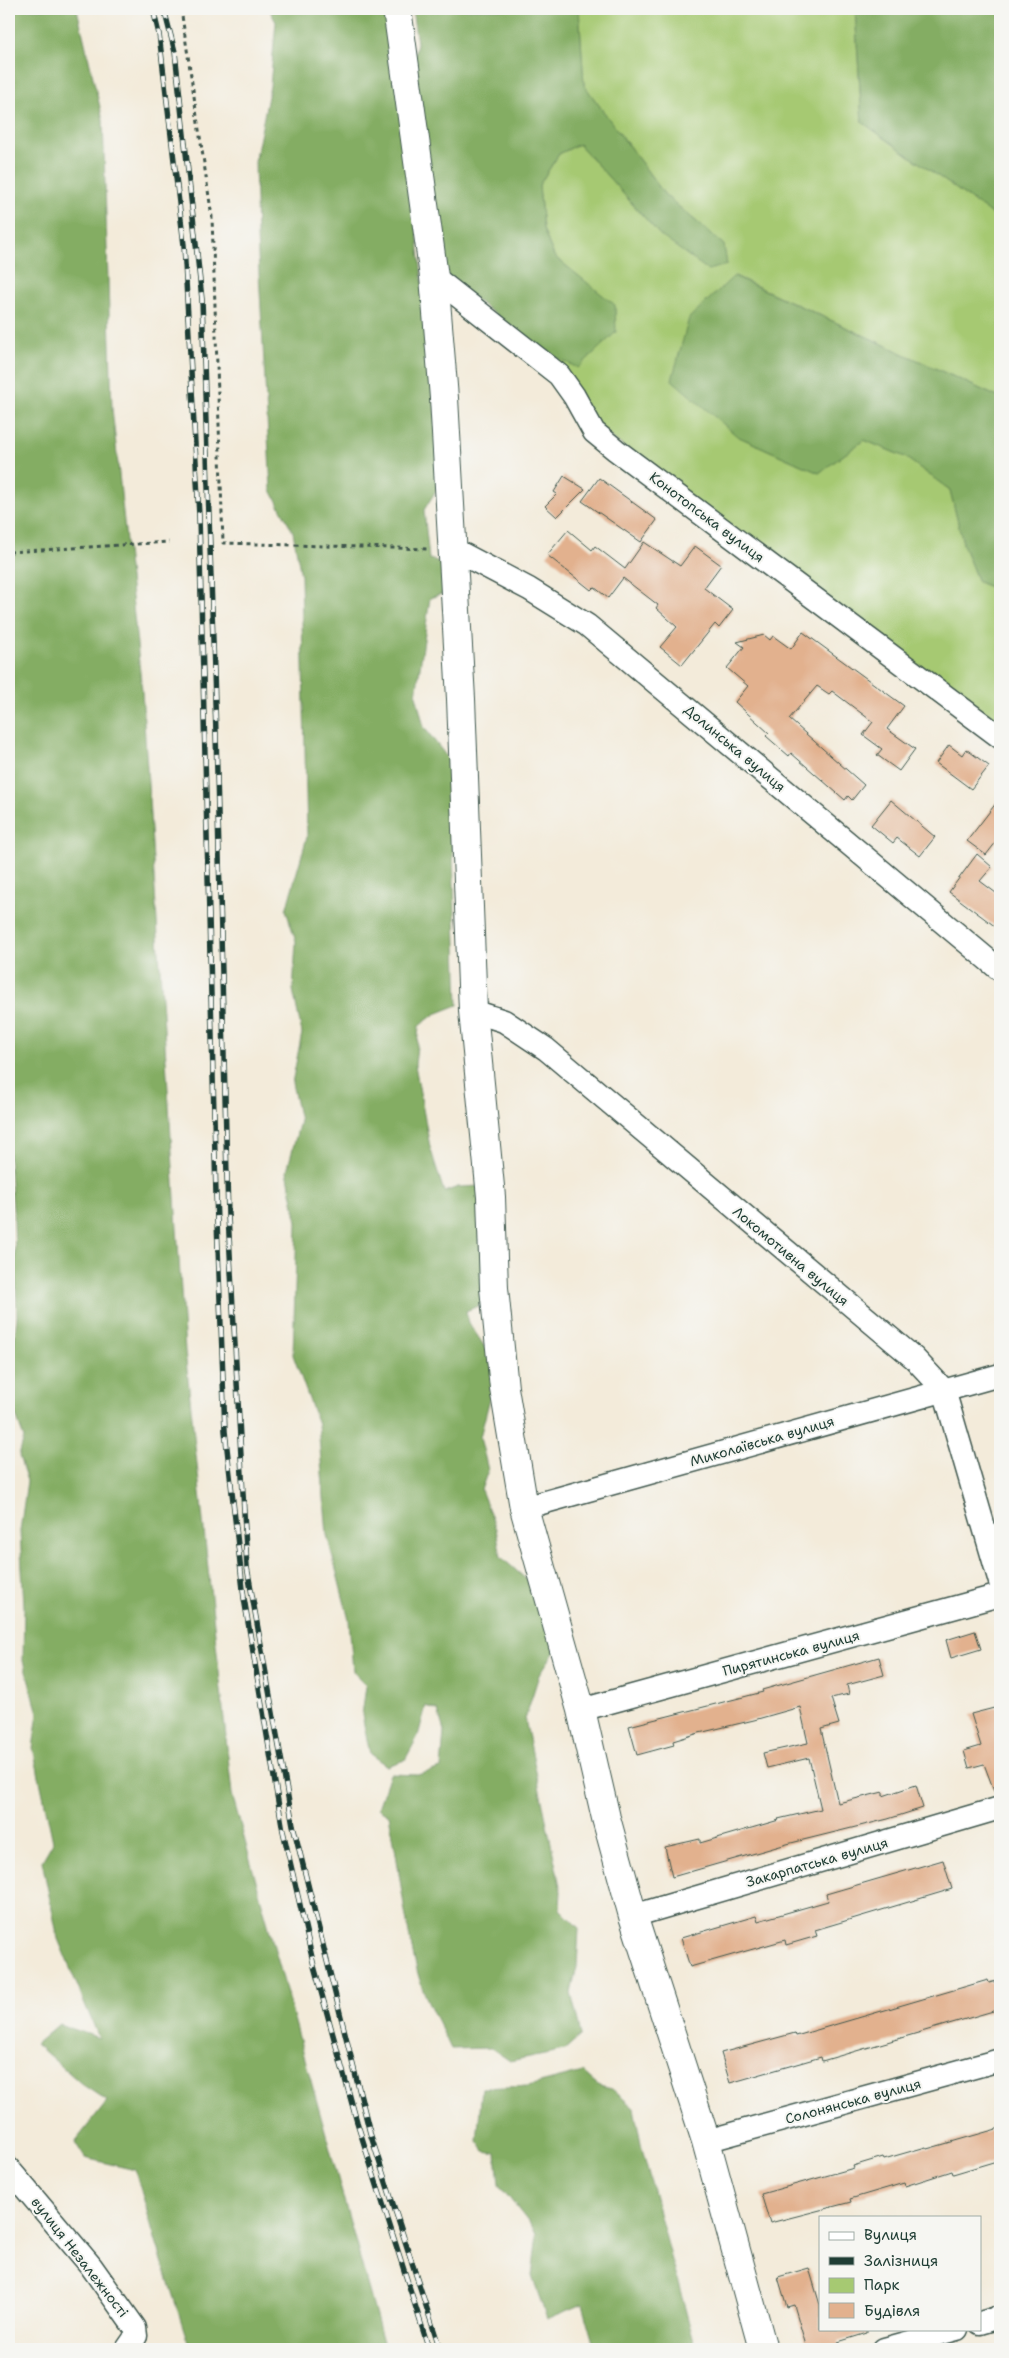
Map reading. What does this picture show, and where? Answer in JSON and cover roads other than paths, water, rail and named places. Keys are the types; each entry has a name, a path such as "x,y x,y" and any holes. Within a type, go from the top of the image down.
{"street":[{"path":"397,9 434,277 444,398 461,699 473,1011 491,1197 494,1288 502,1370 524,1508 581,1710 606,1818 633,1916 706,2142 764,2349"},
{"name":"Конотопська вулиця","path":"434,277 559,375 574,396 594,432 616,450 1000,737"},
{"name":"Долинська вулиця","path":"453,549 529,589 588,625 1000,970"},
{"name":"Локомотивна вулиця","path":"473,1011 504,1021 546,1050 914,1358 944,1390 1000,1582"},
{"name":"Миколаївська вулиця","path":"524,1508 1000,1375"},
{"name":"Пирятинська вулиця","path":"581,1710 1000,1594"},
{"name":"Закарпатська вулиця","path":"633,1916 1000,1808"},
{"name":"Солонянська вулиця","path":"706,2142 1000,2060"},
{"name":"вулиця Незалежності","path":"9,2169 91,2266 135,2328 136,2336 127,2349"},
{"path":"982,2322 1000,2317"},
{"path":"884,2349 952,2330"}],"railway":[{"path":"153,9 159,34 184,245 199,516 216,1195 225,1431 244,1598 283,1831 314,1966 357,2122 429,2349"},
{"path":"164,9 175,52 202,299 216,733 228,1216 247,1567 293,1825 370,2133 440,2349"}]}
